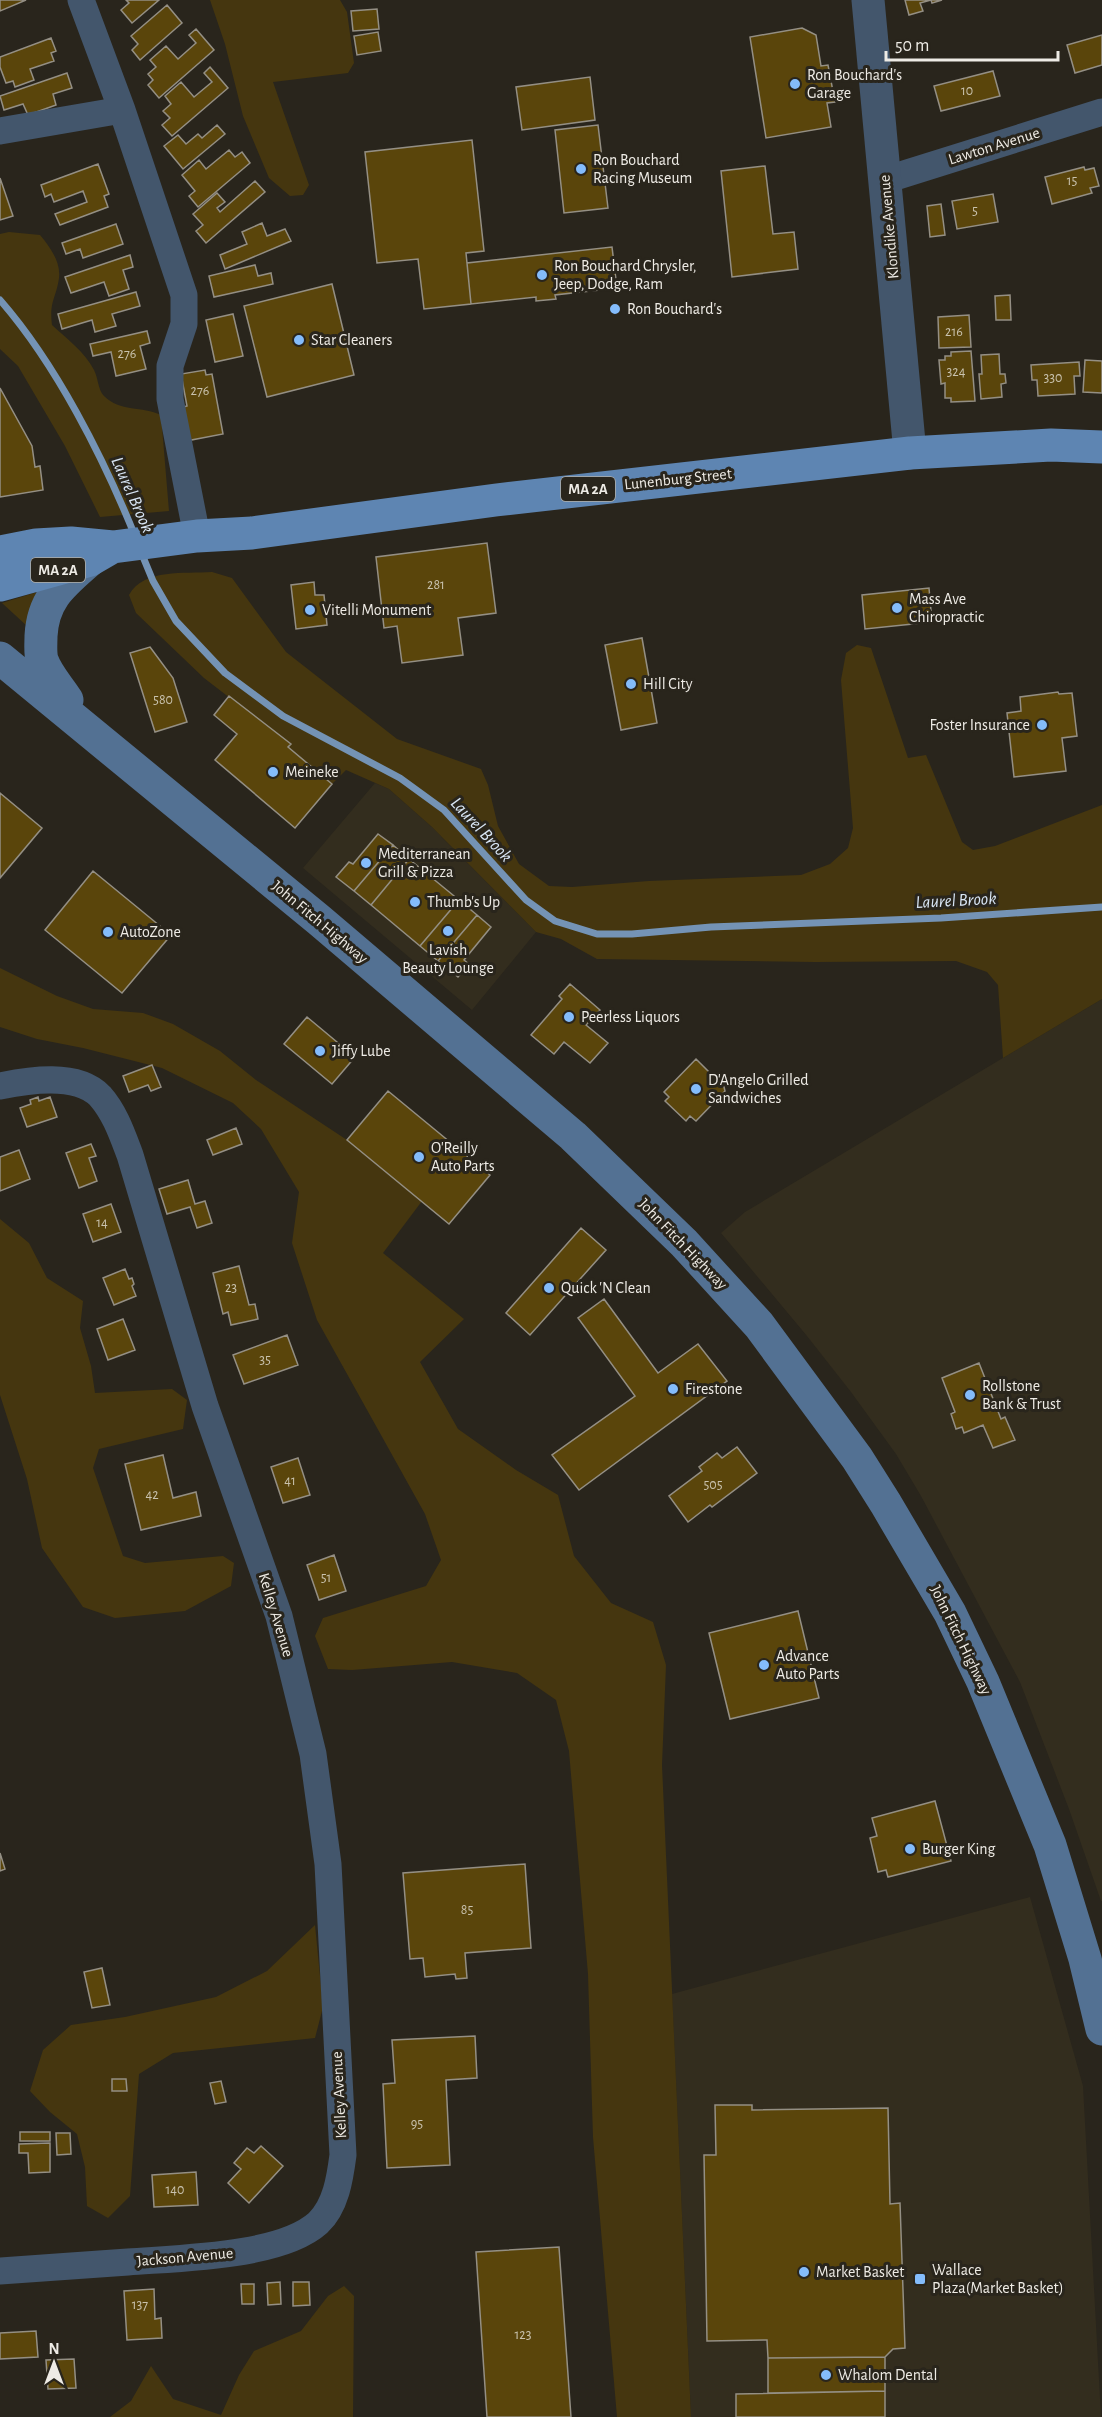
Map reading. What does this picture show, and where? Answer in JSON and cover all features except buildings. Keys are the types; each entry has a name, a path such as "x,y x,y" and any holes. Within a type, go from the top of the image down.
{"main road":[{"name":"Lunenburg Street","path":"0,585 102,554 184,538 252,533 496,500 910,453 1051,445 1102,447"},
{"name":"Lunenburg Street","path":"0,552 36,545 59,544 102,554"},
{"path":"85,727 48,672 42,659 41,640 44,615 58,588 102,554"},
{"name":"John Fitch Highway","path":"0,658 319,920 573,1137 684,1243 779,1350 857,1458 914,1549 950,1613 983,1682 1050,1845 1085,1959 1102,2029"}],"street":[{"path":"81,0 122,110 184,295 184,324 170,366 170,399 184,538"},
{"name":"Klondike Avenue","path":"868,0 910,453"},
{"path":"0,131 122,110"},
{"name":"Lawton Avenue","path":"885,180 1102,112"},
{"name":"Kelley Avenue","path":"0,1086 43,1081 79,1084 90,1088 107,1106 120,1129 130,1155 205,1406 279,1616 317,1777 328,1864 343,2155 339,2182"},
{"name":"Jackson Avenue","path":"0,2271 189,2258 241,2252 266,2246 304,2233 319,2222 328,2209 339,2182"}],"shaded area":[{"path":"210,0 340,0 347,12 354,63 348,73 273,82 309,185 303,195 290,196 269,178 243,116 225,44"},
{"path":"9,232 40,235 51,250 57,261 59,272 52,305 52,325 86,357 104,396 124,407 161,415 169,511 100,517 65,446 18,366 0,349 0,234"},
{"path":"212,572 232,578 286,652 397,739 481,769 488,785 498,826 519,864 549,886 572,887 649,881 801,875 830,864 848,848 853,828 841,680 846,653 857,645 871,648 908,758 926,755 962,842 973,850 995,846 1102,805 1102,999 1003,1058 998,985 987,972 956,961 597,959 561,939 536,932 432,827 389,789 346,770 332,784 288,747 290,744 204,678 136,613 129,595 144,580 166,574"},
{"path":"38,592 27,626 2,603 34,593"},
{"path":"375,783 389,789 432,827 536,932 472,1010 303,868"},
{"path":"0,968 57,996 93,1009 143,1013 173,1024 220,1051 256,1080 347,1140 422,1201 383,1253 464,1319 420,1362 458,1429 516,1470 558,1495 574,1556 611,1603 653,1622 666,1665 662,1765 691,2417 617,2417 593,2137 588,1974 569,1751 556,1700 517,1673 452,1662 352,1670 328,1669 315,1636 323,1618 426,1586 441,1560 425,1514 317,1320 292,1243 299,1192 261,1129 233,1103 162,1068 37,1039 0,1027"},
{"path":"1102,999 1101,1901 1069,1809 1020,1682 921,1496 896,1454 851,1392 721,1233 745,1212"},
{"path":"0,1219 29,1243 47,1278 83,1301 80,1328 91,1366 95,1393 172,1389 187,1400 183,1429 99,1449 93,1468 123,1556 145,1563 223,1556 234,1563 231,1586 185,1611 115,1618 83,1607 42,1548 27,1479 0,1395"},
{"path":"1030,1897 1083,2086 1101,2417 691,2417 672,1994"},
{"path":"315,1925 323,2007 315,2038 173,2053 139,2074 130,2196 108,2218 87,2206 85,2167 77,2134 50,2112 30,2091 43,2050 71,2025 125,2017 216,1997 267,1971"},
{"path":"344,2286 354,2296 353,2417 110,2417 131,2401 151,2366 173,2399 221,2415 239,2375 254,2351 301,2331 328,2296"}],"waterway":[{"name":"Laurel Brook","path":"0,300 21,325 59,382 93,443 135,536"},
{"name":"Laurel Brook","path":"141,552 153,581 176,621 225,673 283,716 400,778 444,810 526,900 555,921 597,934 632,934 711,927 941,918 1102,907"}],"place":[{"name":"Ron Bouchard's Garage","path":"795,84"},
{"name":"Ron Bouchard Racing Museum","path":"581,169"},
{"name":"Ron Bouchard Chrysler, Jeep, Dodge, Ram","path":"542,275"},
{"name":"Ron Bouchard's","path":"615,309"},
{"name":"Star Cleaners","path":"299,340"},
{"name":"Mass Ave Chiropractic","path":"897,608"},
{"name":"Vitelli Monument","path":"310,610"},
{"name":"Hill City","path":"631,684"},
{"name":"Foster Insurance","path":"1042,725"},
{"name":"Meineke","path":"273,772"},
{"name":"Mediterranean Grill & Pizza","path":"366,863"},
{"name":"Thumb's Up","path":"415,902"},
{"name":"Lavish Beauty Lounge","path":"448,931"},
{"name":"AutoZone","path":"108,932"},
{"name":"Peerless Liquors","path":"569,1017"},
{"name":"Jiffy Lube","path":"320,1051"},
{"name":"D'Angelo Grilled Sandwiches","path":"696,1089"},
{"name":"O'Reilly Auto Parts","path":"419,1157"},
{"name":"Quick 'N Clean","path":"549,1288"},
{"name":"Firestone","path":"673,1389"},
{"name":"Rollstone Bank & Trust","path":"970,1395"},
{"name":"Advance Auto Parts","path":"764,1665"},
{"name":"Burger King","path":"910,1849"},
{"name":"Market Basket","path":"804,2272"},
{"name":"Wallace Plaza(Market Basket)","path":"920,2279"},
{"name":"Whalom Dental","path":"826,2375"}]}
